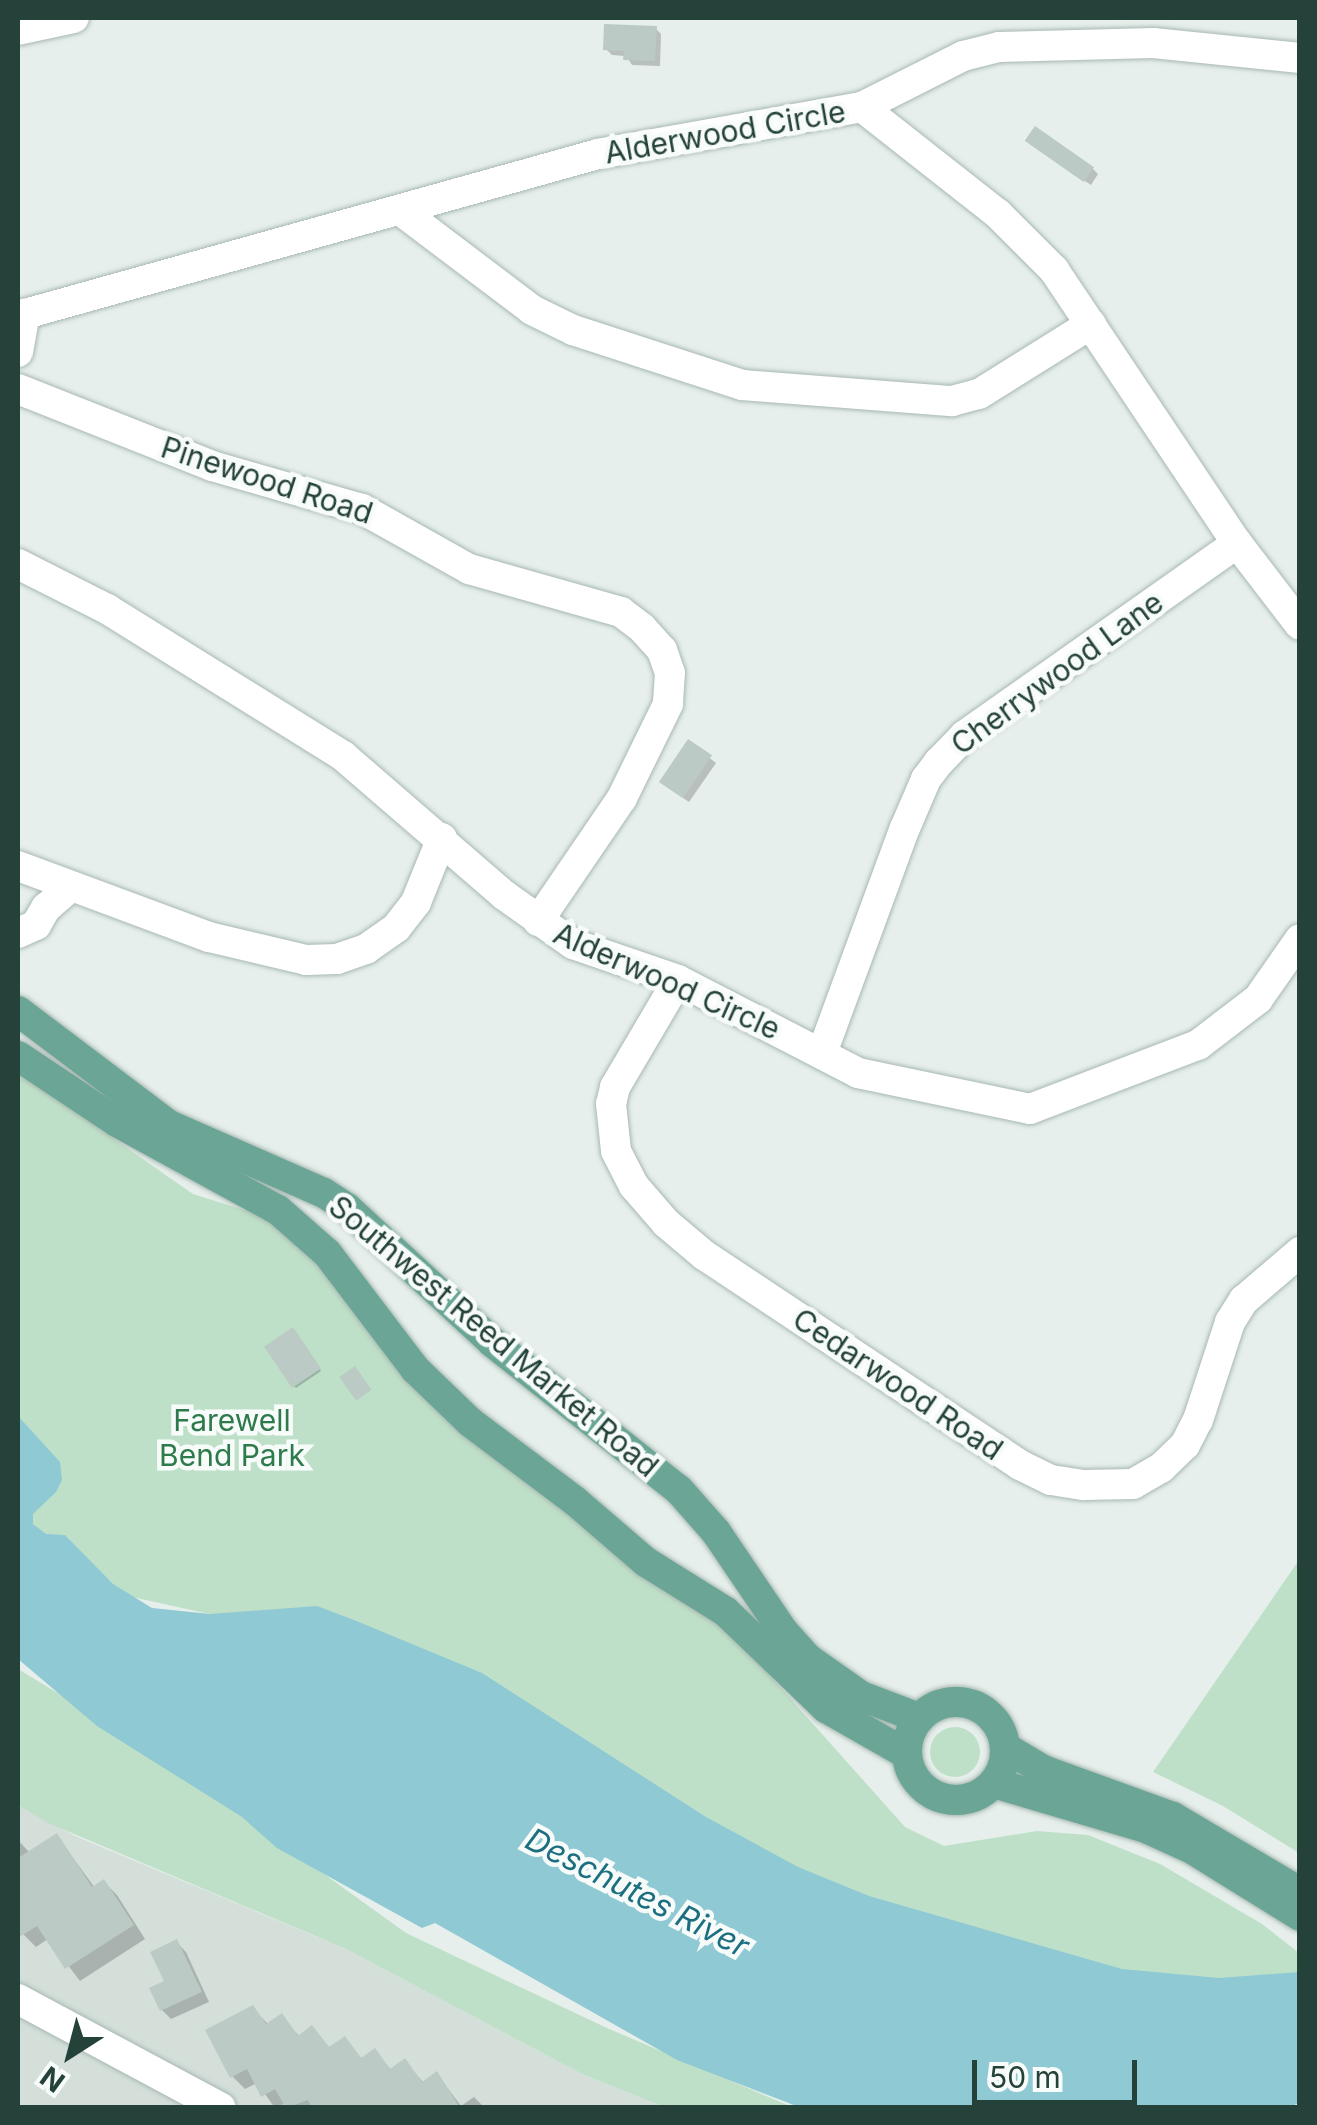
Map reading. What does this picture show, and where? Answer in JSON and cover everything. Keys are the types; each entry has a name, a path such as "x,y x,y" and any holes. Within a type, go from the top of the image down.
{"main road":[{"name":"Southwest Reed Market Road","path":"18,1012 169,1125 289,1177 347,1208 492,1342 679,1490 716,1532 783,1631 807,1658 861,1696 919,1718"},
{"name":"Southwest Reed Market Road","path":"18,1056 116,1122 278,1210 327,1254 415,1369 470,1422 575,1501 646,1562 726,1612 826,1708 907,1754 920,1784 933,1795 966,1800 994,1783"},
{"path":"907,1754 919,1718 948,1702 980,1708 993,1718 1006,1748 1043,1770 1174,1817 1200,1842 1300,1916"},
{"path":"1006,1748 994,1783 1200,1842 1300,1892"}],"street":[{"path":"18,30 74,18"},
{"path":"862,107 963,56 999,47 1153,43 1300,58"},
{"name":"Alderwood Circle","path":"18,352 21,308 400,210 598,154 862,107 957,180 1035,249 1092,324 1237,543 1300,625"},
{"path":"400,210 532,310 573,330 742,385 952,401 979,394 1092,324"},
{"name":"Pinewood Road","path":"18,390 212,466 362,509 469,569 622,612 642,628 662,650 670,673 668,704 622,798 538,921"},
{"name":"Cherrywood Lane","path":"822,1053 905,828 926,779 939,762 965,734 1237,543"},
{"name":"Alderwood Circle","path":"18,564 107,609 343,756 538,921 573,944 678,980 858,1073 1030,1108 1198,1045 1258,998 1300,940"},
{"path":"18,866 208,936 306,960 338,959 366,950 396,928 416,902 442,838"},
{"path":"18,933 36,925 46,908 71,886"},
{"name":"Cedarwood Road","path":"678,980 615,1087 611,1104 616,1151 634,1186 666,1223 704,1255 1020,1465 1051,1480 1084,1485 1133,1484 1162,1468 1185,1444 1198,1420 1230,1322 1244,1300 1300,1252"},
{"path":"18,1999 221,2108"}],"shaded area":[{"path":"18,1805 75,1836 346,1949 582,2074 664,2107 18,2107"}],"green space":[{"name":"Farewell Bend Park","path":"18,1072 193,1194 260,1215 313,1258 354,1307 723,1623 905,1827 944,1846 1037,1831 1088,1835 1160,1864 1262,1924 1299,1953 1299,1992 1288,2000 919,1933 282,1630 114,1593 32,1524 18,1416"},
{"path":"1299,1560 1299,1853 1223,1806 1153,1772"},
{"path":"18,1669 152,1750 406,1933 607,2028 792,2107 664,2107 582,2074 346,1949 48,1823 18,1805"},
{"path":"955,1727 972,1735 980,1752 972,1769 955,1777 938,1769 930,1752 938,1735"}],"water":[{"name":"Deschutes River","path":"18,1416 60,1462 62,1480 56,1492 33,1514 33,1524 46,1534 65,1535 113,1584 152,1608 210,1614 317,1606 354,1620 482,1673 706,1817 798,1867 869,1896 1122,1969 1219,1978 1299,1972 1299,2102 1290,2108 799,2107 677,2060 435,1923 422,1928 277,1848 242,1817 97,1726 18,1659"}],"building":[{"path":"604,24 657,26 655,61 623,60 624,51 603,50"},
{"path":"1035,126 1094,167 1084,182 1025,141"},
{"path":"688,739 712,755 683,798 659,782"},
{"path":"293,1327 321,1368 292,1388 264,1347"},
{"path":"355,1366 372,1390 356,1401 339,1377"},
{"path":"57,1833 92,1887 104,1879 134,1925 65,1969 37,1926 18,1938 18,1858"},
{"path":"177,1939 202,1992 160,2011 149,1988 164,1981 150,1952"},
{"path":"253,2005 266,2024 282,2013 298,2036 312,2025 329,2047 345,2036 361,2058 375,2048 390,2069 405,2058 422,2082 437,2071 460,2108 312,2108 308,2100 286,2108 275,2089 261,2097 247,2069 230,2078 205,2030"}]}
